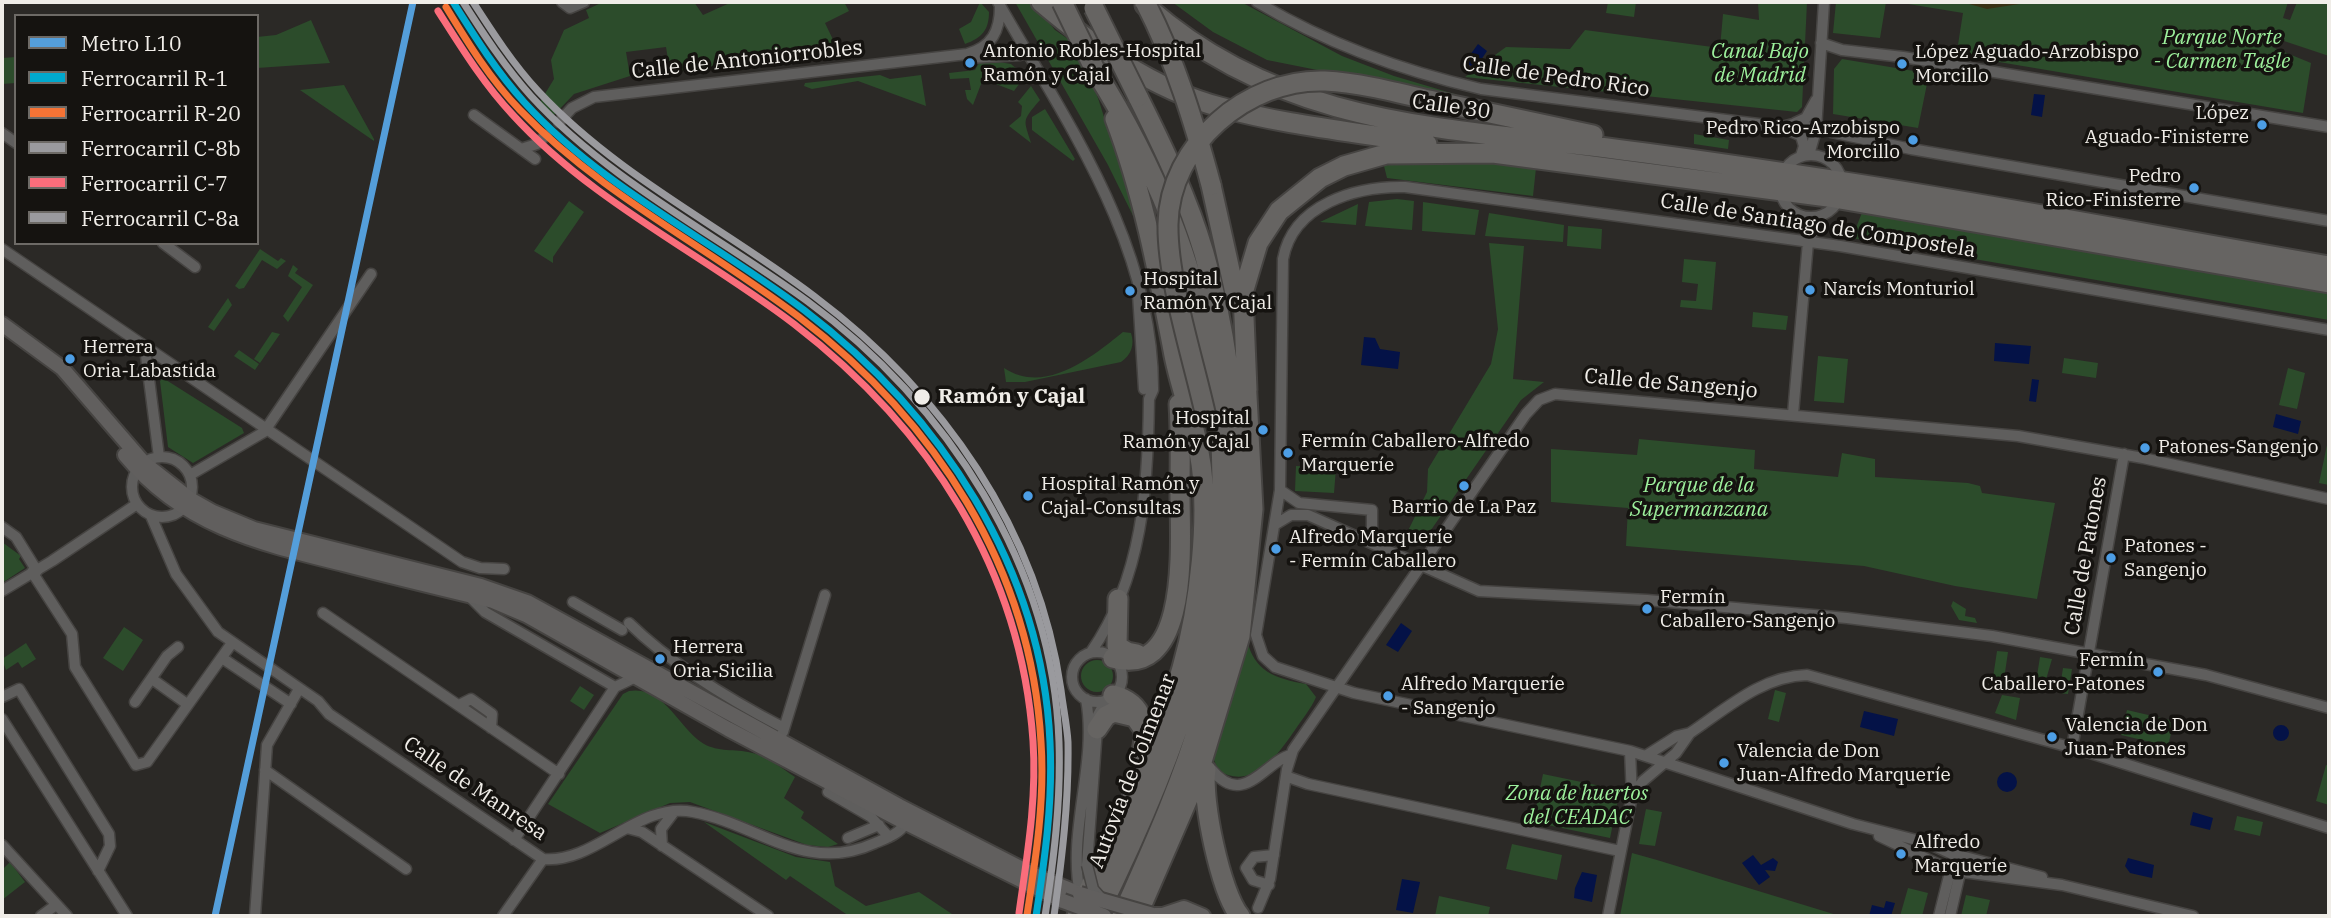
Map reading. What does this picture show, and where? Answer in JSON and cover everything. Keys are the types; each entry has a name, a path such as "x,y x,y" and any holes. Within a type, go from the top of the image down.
{"highway":[{"name":"Calle 30","path":"1041,2 1091,43 1130,67 1178,91 1219,107 1317,127 1493,153"},
{"name":"Autovía de Colmenar","path":"1062,2 1096,72 1126,119 1161,188 1189,263 1209,341 1222,464 1221,522 1195,674 1106,913"},
{"name":"Calle 30","path":"1143,2 1213,56 1260,81 1311,101 1381,119 1478,135 1584,145 1754,169 1781,183"},
{"path":"1143,2 1171,58 1193,118 1211,185 1237,302 1247,390"},
{"path":"1157,2 1217,48 1266,73 1319,92 1384,110 1584,145"},
{"name":"Autovía de Colmenar","path":"1092,5 1170,161 1203,251 1225,349 1236,445 1236,513 1229,594 1202,715 1141,906 1106,913"},
{"path":"1077,916 1141,776 1173,695 1196,604 1202,537 1200,454 1174,357 1140,197 1116,122 1096,72"},
{"path":"1215,565 1212,463 1206,417 1169,250 1168,221 1175,188 1188,156 1206,133 1226,115 1248,100 1286,85 1323,81 1370,87 1568,130 1722,158 1754,169"},
{"path":"1240,916 1227,893 1204,785 1232,671 1253,509 1243,293 1248,269 1258,243 1279,211 1295,195 1344,166 1386,154 1493,153 1841,190 2329,266"},
{"path":"1170,161 1195,208 1221,274 1247,390"},
{"path":"1841,190 2329,283"},
{"path":"1112,657 1132,661 1152,652 1169,628 1178,587 1180,414 1174,357"},
{"path":"1118,599 1117,646 1127,652 1152,652"},
{"path":"1141,906 1160,847 1192,776 1226,675 1241,615"},
{"path":"1141,906 1197,778 1232,671"},
{"path":"1110,697 1125,698 1140,711 1144,734 1143,749 1111,838"},
{"path":"1097,729 1106,716 1114,712 1126,713 1135,717 1144,734"}],"main road":[{"path":"2,324 62,368 141,467"},
{"path":"2,335 58,377 141,467 187,503 207,523 248,540 468,595 526,615 906,823 1072,891"},
{"path":"187,503 254,529 503,593 543,610 782,735 1072,891 1106,913 1141,906 1163,915 1184,908 1196,910 1203,916"}],"street":[{"path":"562,2 570,8 584,2"},
{"name":"Calle de Pedro Rico","path":"1257,2 1341,45 1425,75 1470,87 1782,127 1793,124 2329,221"},
{"path":"1808,242 1821,216 1841,190 1839,171 1824,157 1816,130 1824,2"},
{"path":"999,4 1118,217 1147,314 1149,392 1144,517 1110,634 1112,657 1122,677 1098,715 1087,865 1093,889 1106,913"},
{"name":"Calle de Antoniorrobles","path":"949,58 978,51 988,45 999,25 999,4"},
{"path":"1821,43 1842,50 1903,57 2329,127"},
{"name":"Calle de Antoniorrobles","path":"559,122 572,108 594,97 949,58 1020,55 1026,52"},
{"path":"1793,124 1807,118 1817,96"},
{"path":"474,115 535,159 537,144"},
{"path":"1782,127 1801,136 1805,155"},
{"path":"1805,155 1816,130"},
{"path":"521,149 537,144 546,135"},
{"path":"1821,216 1801,215 1784,202 1781,183 1787,165 1805,155 1824,157"},
{"name":"Calle de Santiago de Compostela","path":"1280,490 1283,259 1290,234 1305,218 1337,198 1380,186 1405,187 1808,242 2329,330"},
{"path":"1793,414 1808,242 1801,215"},
{"path":"166,245 195,267"},
{"path":"2,249 462,562 480,568 504,569"},
{"path":"190,475 267,428 371,274"},
{"path":"1138,287 1149,392"},
{"path":"145,348 159,457"},
{"name":"Calle de Sangenjo","path":"1258,908 1269,885 1291,755 1526,414 1539,400 1555,394 2018,436 2124,454 2329,499"},
{"name":"Calle de Patones","path":"2072,748 2124,454"},
{"path":"164,550 162,533 171,517 187,503 190,475 176,460 159,457 141,467 133,485 136,504 151,516 171,517"},
{"path":"1280,490 1289,499 1308,509 1452,582 1479,592 1626,599 1847,618 2089,652 2206,675 2329,708"},
{"path":"1280,490 1257,629 1258,648 1275,667 1358,694 1647,755 1853,824 1927,843 1951,854 1959,853 2062,885 2193,916"},
{"path":"2,591 136,504"},
{"path":"1276,524 1308,509 1372,510 1372,541"},
{"name":"Calle de Manresa","path":"151,516 164,550 182,583 218,632 318,701 328,714 543,859 565,859 626,828 674,812 705,815 812,853 851,852 888,837 906,823"},
{"path":"2,527 16,537 72,634 75,667 133,763 141,765 147,762 232,643"},
{"path":"457,580 485,612 615,687"},
{"path":"573,602 642,637 782,735 825,595"},
{"path":"1072,891 1088,733 1086,699 1075,689 1072,675 1076,662 1091,652 1118,599"},
{"path":"323,613 559,774"},
{"path":"135,702 167,656 173,654 178,647"},
{"path":"1091,652 1112,657"},
{"path":"222,658 291,704"},
{"path":"1632,796 1643,781 1668,761 1690,733 1761,685 1779,677 1807,675 2072,748 2329,828"},
{"path":"514,840 615,687 636,677"},
{"path":"152,679 187,704"},
{"path":"2,697 19,689 109,834 110,846 98,871"},
{"path":"267,916 256,914 265,770 271,735 299,689"},
{"path":"1086,699 1110,697"},
{"path":"2,719 127,916"},
{"path":"1647,755 1677,736 1690,733"},
{"path":"1608,916 1632,796 1630,751"},
{"path":"1212,770 1223,780 1249,782 1291,755"},
{"path":"265,770 406,869"},
{"path":"1288,777 1308,785 1620,852"},
{"path":"828,792 879,825 888,837"},
{"path":"662,846 661,829 674,812"},
{"path":"1853,824 1955,872 2062,885"},
{"path":"848,838 879,825"},
{"path":"626,828 642,832 768,916"},
{"path":"2,845 67,916"},
{"path":"1950,916 1955,872 1947,859 1951,854"},
{"path":"1269,885 1253,880 1246,868 1254,857 1274,855"},
{"path":"1939,916 1955,872 1967,863 1965,857"},
{"path":"503,916 543,859"},
{"path":"1051,882 1065,880 1075,864"},
{"path":"41,916 56,905"}],"green space":[{"path":"603,2 694,2 703,15 732,2 844,2 849,11 825,23 839,52 670,72 666,47 626,52 630,76 574,94 553,116 540,102 554,79 551,60 564,30 589,18 586,10"},
{"path":"980,2 989,12 988,24 980,36 965,44 959,29 971,22"},
{"path":"1015,2 1032,2 1055,30 1074,43 1098,98 1140,230 1108,165"},
{"path":"1172,2 1241,2 1342,56 1394,76 1488,104 1267,60 1213,32"},
{"path":"1608,2 1636,2 1634,17 1606,13"},
{"name":"Canal Bajo de Madrid","path":"1758,2 1807,2 1802,107 1797,112 1465,77 1506,47 1570,49 1585,30 1720,48 1723,14 1759,20"},
{"path":"1836,2 1886,2 1880,38 1833,33"},
{"name":"Parque Norte - Carmen Tagle","path":"1896,2 2288,2 2283,18 2290,20 2297,2 2329,2 2329,56 2275,38 2272,47 2311,63 2303,113 1969,57 1957,51 1963,13"},
{"path":"311,20 330,63 259,68 259,37 276,35"},
{"path":"14,57 14,83 2,84 2,58"},
{"path":"1842,59 1926,73 1928,79 1918,128 1833,114 1834,69"},
{"path":"993,61 1011,64 1025,76 1014,91 983,79 973,105 967,99 965,90 971,90 969,78 950,79 949,73 975,70 979,63"},
{"path":"880,75 890,79 921,75 926,106 858,81 812,89 804,86 805,83"},
{"path":"344,85 374,139 374,141 300,90"},
{"path":"1031,86 1040,100 1026,121 1031,143 1009,126 1021,116 1022,106 1018,102"},
{"path":"1045,109 1075,159 1073,161 1032,130 1032,117"},
{"path":"1694,134 1729,140 1728,149 1694,144"},
{"path":"1447,159 1536,168 1533,196 1387,178 1383,162"},
{"path":"1397,199 1414,201 1412,230 1365,226 1369,202"},
{"path":"569,201 584,212 553,257 553,263 534,251"},
{"path":"1423,202 1479,210 1475,235 1422,231"},
{"path":"1358,204 1356,225 1320,222"},
{"path":"1863,210 2329,292 2329,320 1852,238"},
{"path":"1489,213 1564,225 1563,242 1485,236"},
{"path":"1568,226 1602,229 1601,249 1567,246"},
{"path":"1489,243 1524,246 1513,379 1544,382 1521,400 1422,543 1403,541 1427,492 1428,469 1491,364 1498,329"},
{"path":"260,249 278,261 281,258 286,261 277,269 262,260 244,288 239,289 235,286"},
{"path":"1684,259 1716,262 1712,310 1680,307 1681,300 1696,301 1698,284 1682,282"},
{"path":"293,265 298,269 295,273 313,285 288,322 283,316 302,287 288,276"},
{"path":"228,298 232,305 214,331 208,327"},
{"path":"1753,312 1788,316 1786,330 1752,327"},
{"path":"272,332 280,334 260,363 254,359"},
{"path":"1123,332 1131,333 1133,342 1130,353 1121,362 1025,382 1006,382 1004,368 1020,375 1051,375 1082,362"},
{"path":"239,350 259,364 255,370 234,356"},
{"path":"1818,356 1848,359 1844,403 1814,401"},
{"path":"2064,358 2098,363 2096,378 2062,373"},
{"path":"2288,368 2305,373 2297,409 2279,405"},
{"path":"163,378 242,428 244,433 193,463 168,447 160,381"},
{"name":"Parque de la Supermanzana","path":"1639,439 1755,450 1754,469 1838,477 1842,453 1875,459 1875,477 1968,483 1980,486 1982,493 2055,503 2037,599 1955,586 1864,566 1626,546 1628,508 1551,502 1551,449 1637,455"},
{"path":"2327,445 2329,446 2329,485 2319,483"},
{"path":"1296,466 1336,468 1334,493 1295,491"},
{"path":"2,542 21,556 19,559 25,568 2,583"},
{"path":"1953,601 1966,609 1965,616 1975,618 1977,623 1959,620 1951,606"},
{"path":"124,627 143,640 123,671 103,658"},
{"path":"1247,639 1260,666 1276,676 1306,684 1316,697 1272,760 1253,773 1231,776 1218,771 1213,757"},
{"path":"26,643 36,659 22,668 18,662 6,670 2,659"},
{"path":"1997,651 2008,652 2002,693 1991,691"},
{"path":"2040,657 2052,659 2043,690 2035,688"},
{"path":"1097,660 1108,665 1113,676 1108,687 1097,692 1086,687 1081,676 1086,665"},
{"path":"2063,668 2072,669 2068,694 2059,693"},
{"path":"580,686 594,695 584,710 570,701"},
{"path":"1775,690 1786,693 1779,722 1768,719"},
{"path":"641,691 661,700 693,735 706,745 761,756 795,777 784,798 804,812 801,818 838,844 828,847 807,845 690,802 670,803 600,833 548,804 623,694"},
{"path":"2002,695 2020,698 2016,720 1995,713"},
{"path":"2127,710 2174,721 2168,746 2121,735"},
{"path":"2326,765 2329,766 2329,805 2316,801"},
{"name":"Zona de huertos del CEADAC","path":"1543,774 1620,790 1610,838 1533,822"},
{"path":"1646,809 1662,812 1655,846 1639,844"},
{"path":"2237,816 2263,822 2260,836 2234,830"},
{"path":"704,822 796,857 830,862 835,886 866,906 919,892 955,916 849,916 790,876 786,880"},
{"path":"1512,844 1562,855 1557,880 1506,869"},
{"path":"1632,853 1657,860 1840,916 1620,916"},
{"path":"10,862 25,882 2,900 2,870"},
{"path":"1908,888 1928,893 1922,916 1900,916"},
{"path":"1966,895 1990,900 1986,916 1961,916"},
{"path":"1439,896 1490,907 1488,916 1435,916"}],"sand":[{"path":"1962,2 2026,2 2026,3 1987,9"}],"shaded area":[{"path":"1478,44 1487,51 1475,69 1465,62"},
{"path":"2034,94 2045,95 2042,117 2031,115"},
{"path":"1364,337 1375,338 1380,349 1400,352 1398,369 1361,365"},
{"path":"1995,343 2031,346 2029,364 1994,361"},
{"path":"2032,379 2039,380 2036,402 2029,401"},
{"path":"2276,414 2301,421 2298,434 2273,427"},
{"path":"1401,623 1412,631 1398,652 1386,645"},
{"path":"1864,711 1898,719 1894,736 1860,727"},
{"path":"2281,725 2287,727 2287,739 2281,741 2275,739 2273,733 2275,727"},
{"path":"2003,772 2011,772 2017,782 2011,792 2003,792 1997,786 1997,778"},
{"path":"2193,812 2213,818 2210,830 2190,825"},
{"path":"1753,855 1761,865 1773,858 1778,862 1775,871 1765,870 1770,877 1759,885 1742,863"},
{"path":"2128,858 2154,865 2152,878 2130,873 2125,866"},
{"path":"1582,872 1597,875 1592,902 1574,898"},
{"path":"1402,879 1420,882 1413,913 1396,910"},
{"path":"1886,901 1895,903 1891,916 1869,916 1872,905 1884,908"}],"metro line":[{"name":"L10","path":"215,916 413,2"}],"rail line":[{"name":"R-1","path":"453,2 504,78 555,133 623,188 769,285 853,351 899,397 939,446 975,499 1005,556 1027,615 1043,677 1050,742 1050,786 1036,916"},
{"name":"C-8b","path":"463,2 512,74 561,126 628,181 772,276 858,342 905,388 947,439 983,494 1014,552 1037,613 1052,677 1059,742 1059,786 1045,916"},
{"name":"C-8a","path":"473,2 520,70 569,121 636,175 779,271 861,334 904,376 943,421 977,469 1007,520 1031,574 1049,631 1061,690 1068,742 1067,786 1054,916"},
{"name":"R-20","path":"446,7 499,86 520,110 585,168 764,291 848,358 893,403 933,451 967,503 996,558 1018,616 1033,678 1041,742 1042,785 1027,915"},
{"name":"C-7","path":"438,11 491,90 543,145 612,200 794,324 843,365 887,409 926,456 960,507 988,560 1010,617 1025,678 1033,741 1034,784 1019,913"}],"place":[{"name":"Antonio Robles-Hospital Ramón y Cajal","path":"970,63"},
{"name":"López Aguado-Arzobispo Morcillo","path":"1902,64"},
{"name":"López Aguado-Finisterre","path":"2262,125"},
{"name":"Pedro Rico-Arzobispo Morcillo","path":"1913,140"},
{"name":"Pedro Rico-Finisterre","path":"2194,188"},
{"name":"Narcís Monturiol","path":"1810,290"},
{"name":"Hospital Ramón Y Cajal","path":"1130,291"},
{"name":"Herrera Oria-Labastida","path":"70,359"},
{"name":"Ramón y Cajal","path":"922,397"},
{"name":"Hospital Ramón y Cajal","path":"1263,430"},
{"name":"Patones-Sangenjo","path":"2145,448"},
{"name":"Fermín Caballero-Alfredo Marqueríe","path":"1288,453"},
{"name":"Barrio de La Paz","path":"1464,486"},
{"name":"Hospital Ramón y Cajal-Consultas","path":"1028,496"},
{"name":"Alfredo Marqueríe - Fermín Caballero","path":"1276,549"},
{"name":"Patones - Sangenjo","path":"2111,558"},
{"name":"Fermín Caballero-Sangenjo","path":"1647,609"},
{"name":"Herrera Oria-Sicilia","path":"660,659"},
{"name":"Fermín Caballero-Patones","path":"2158,672"},
{"name":"Alfredo Marqueríe - Sangenjo","path":"1388,696"},
{"name":"Valencia de Don Juan-Patones","path":"2052,737"},
{"name":"Valencia de Don Juan-Alfredo Marqueríe","path":"1724,763"},
{"name":"Alfredo Marqueríe","path":"1901,854"}]}
